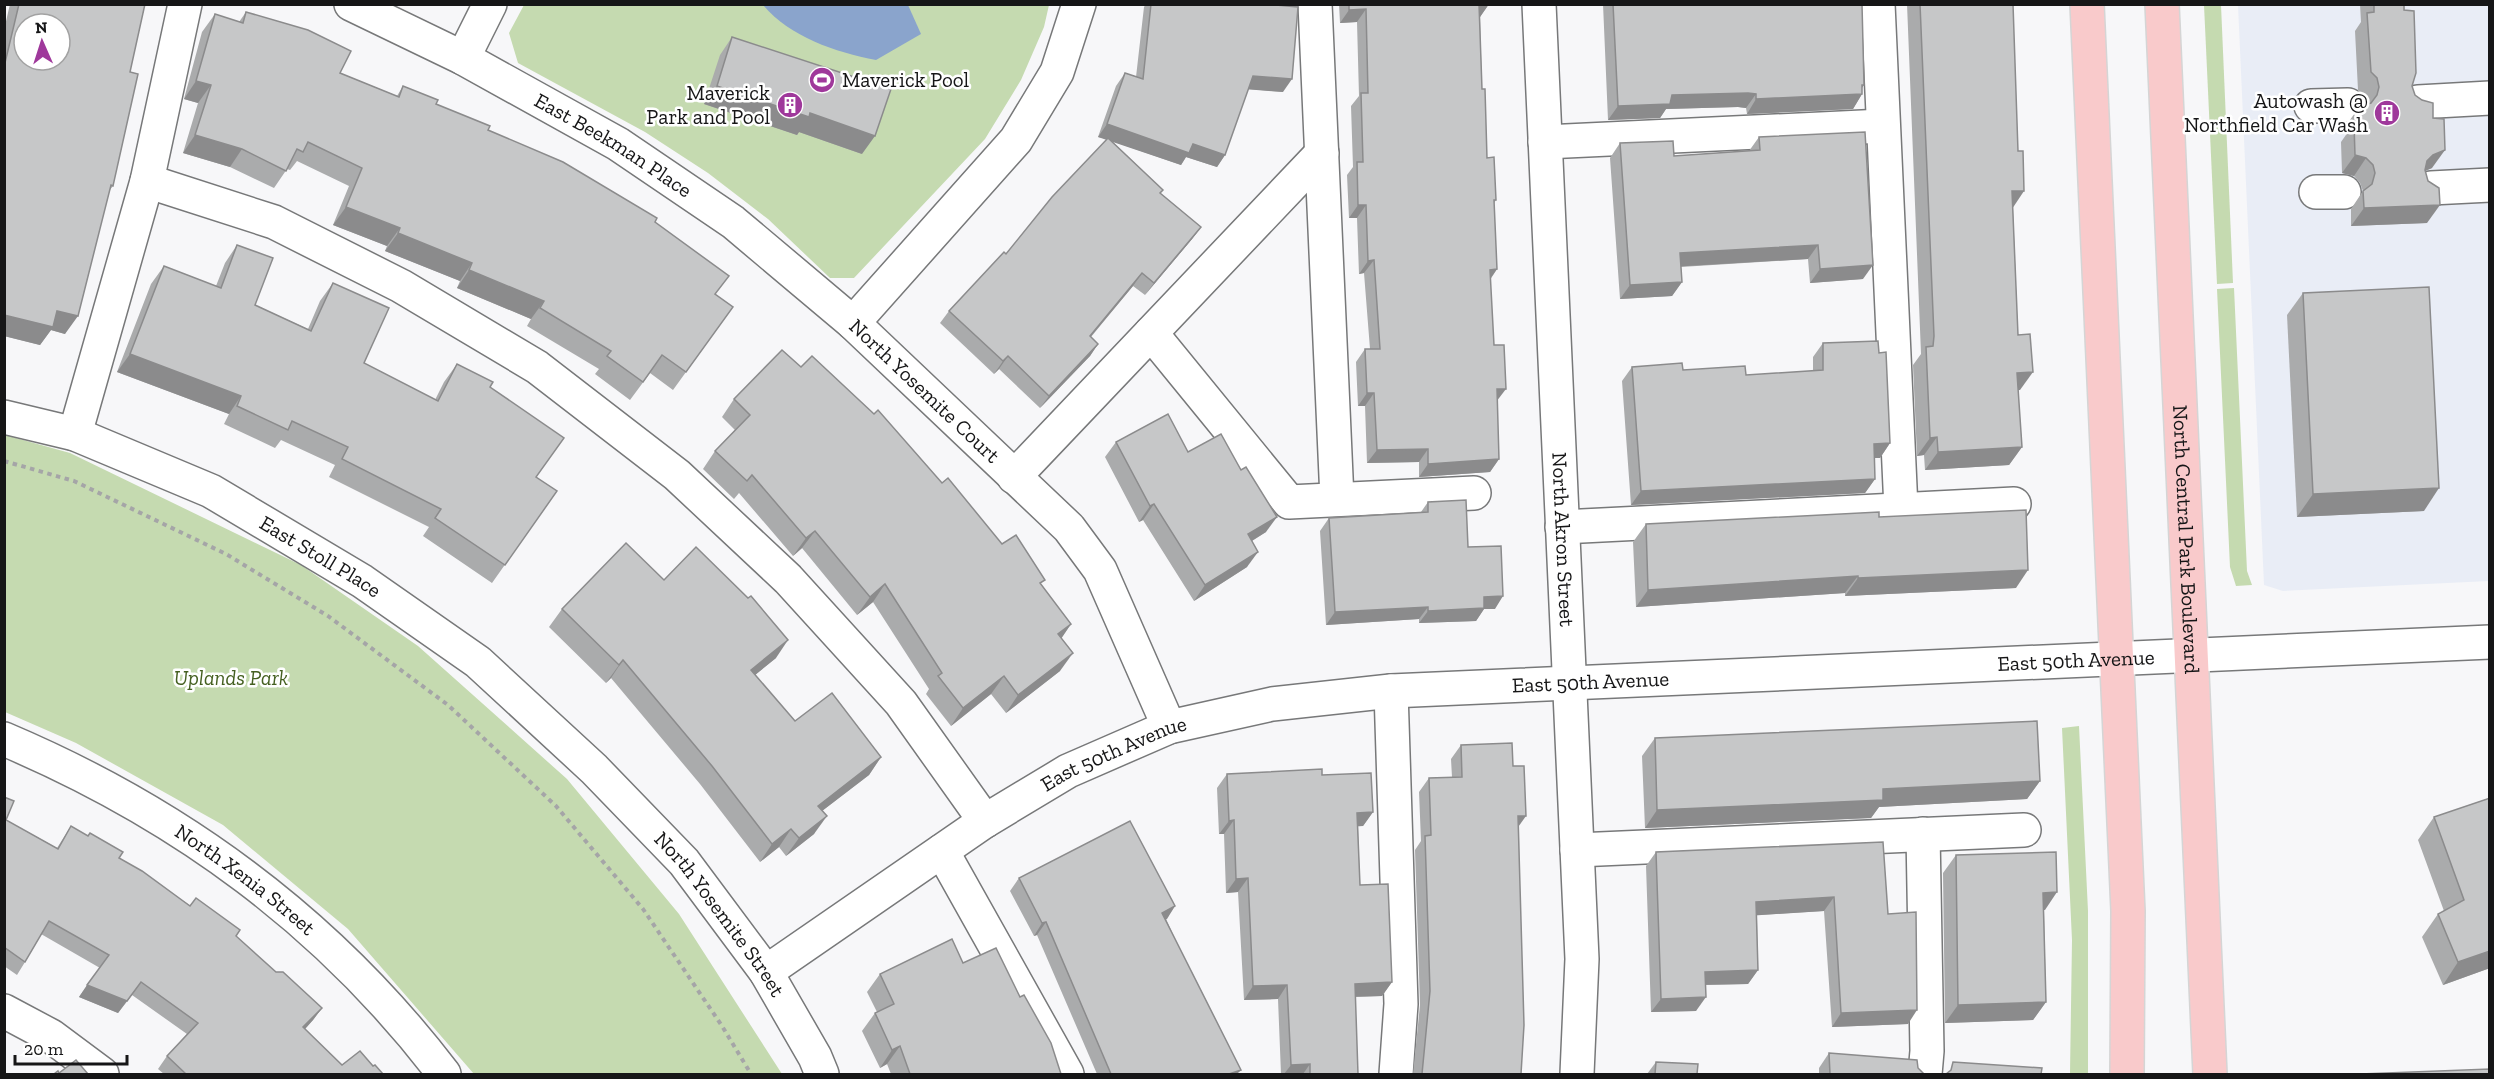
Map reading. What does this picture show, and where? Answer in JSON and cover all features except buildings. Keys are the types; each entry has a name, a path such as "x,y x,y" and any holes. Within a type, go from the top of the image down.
{"main road":[{"path":"2087,4 2128,911 2127,1074"},
{"name":"North Central Park Boulevard","path":"2162,4 2210,1074"}],"street":[{"path":"75,434 147,181 186,4"},
{"name":"East Beekman Place","path":"351,4 463,58 618,144 733,222 853,323"},
{"path":"463,58 490,4"},
{"name":"North Yosemite Court","path":"1079,4 1057,72 1016,140 853,323 1069,528 1100,570 1169,727"},
{"path":"1315,4 1337,499"},
{"name":"North Akron Street","path":"1539,4 1582,959 1577,1074"},
{"path":"1878,4 1901,509"},
{"path":"2418,102 2490,98"},
{"path":"2312,106 2348,105"},
{"path":"1545,142 1883,126"},
{"path":"1014,477 1322,153"},
{"path":"147,181 274,222 401,286 537,367 677,475 788,579 901,703 985,821"},
{"path":"2431,188 2490,185"},
{"path":"1151,333 1288,502 1474,493"},
{"name":"East Stoll Place","path":"4,417 75,434 211,491 363,581 478,662 594,769"},
{"path":"1562,527 2014,504"},
{"name":"East 50th Avenue","path":"766,972 985,821 1068,771 1169,727 1272,704 1391,691 2490,642"},
{"path":"1391,691 1401,1004 1396,1074"},
{"name":"North Xenia Street","path":"4,739 60,763 138,804 212,850 279,902 329,946 410,1031 444,1074"},
{"name":"North Yosemite Street","path":"594,769 684,862 766,972 815,1057 822,1074"},
{"path":"1577,850 2024,830"},
{"path":"1923,834 1927,1051 1925,1074"},
{"path":"942,851 1067,1074"},
{"path":"4,1011 51,1036 102,1074"}],"path":[{"path":"4,461 74,481 226,554 328,616 448,705 556,806 643,909 722,1026 751,1074"}],"shaded area":[{"path":"2238,5 2489,5 2489,581 2283,591 2264,585"}],"green space":[{"path":"524,5 1049,5 1044,27 1021,80 985,139 854,278 830,278 768,219 708,173 645,132 518,63 509,33"},
{"path":"2204,5 2221,5 2233,283 2217,284"},
{"path":"2234,288 2247,571 2252,585 2236,586 2230,567 2217,289"},
{"name":"Uplands Park","path":"5,435 70,453 301,565 418,646 567,779 679,914 782,1074 474,1074 348,929 223,825 76,743 5,712"},
{"path":"2079,726 2088,911 2088,1074 2070,1074 2072,940 2062,728"}],"water":[{"name":"Maverick Pool","path":"763,5 908,5 921,34 876,60 845,53 814,42 786,26"}],"place":[{"name":"Maverick Pool","path":"822,80"},
{"name":"Maverick Park and Pool","path":"790,105"},
{"name":"Autowash @ Northfield Car Wash","path":"2387,113"}]}
